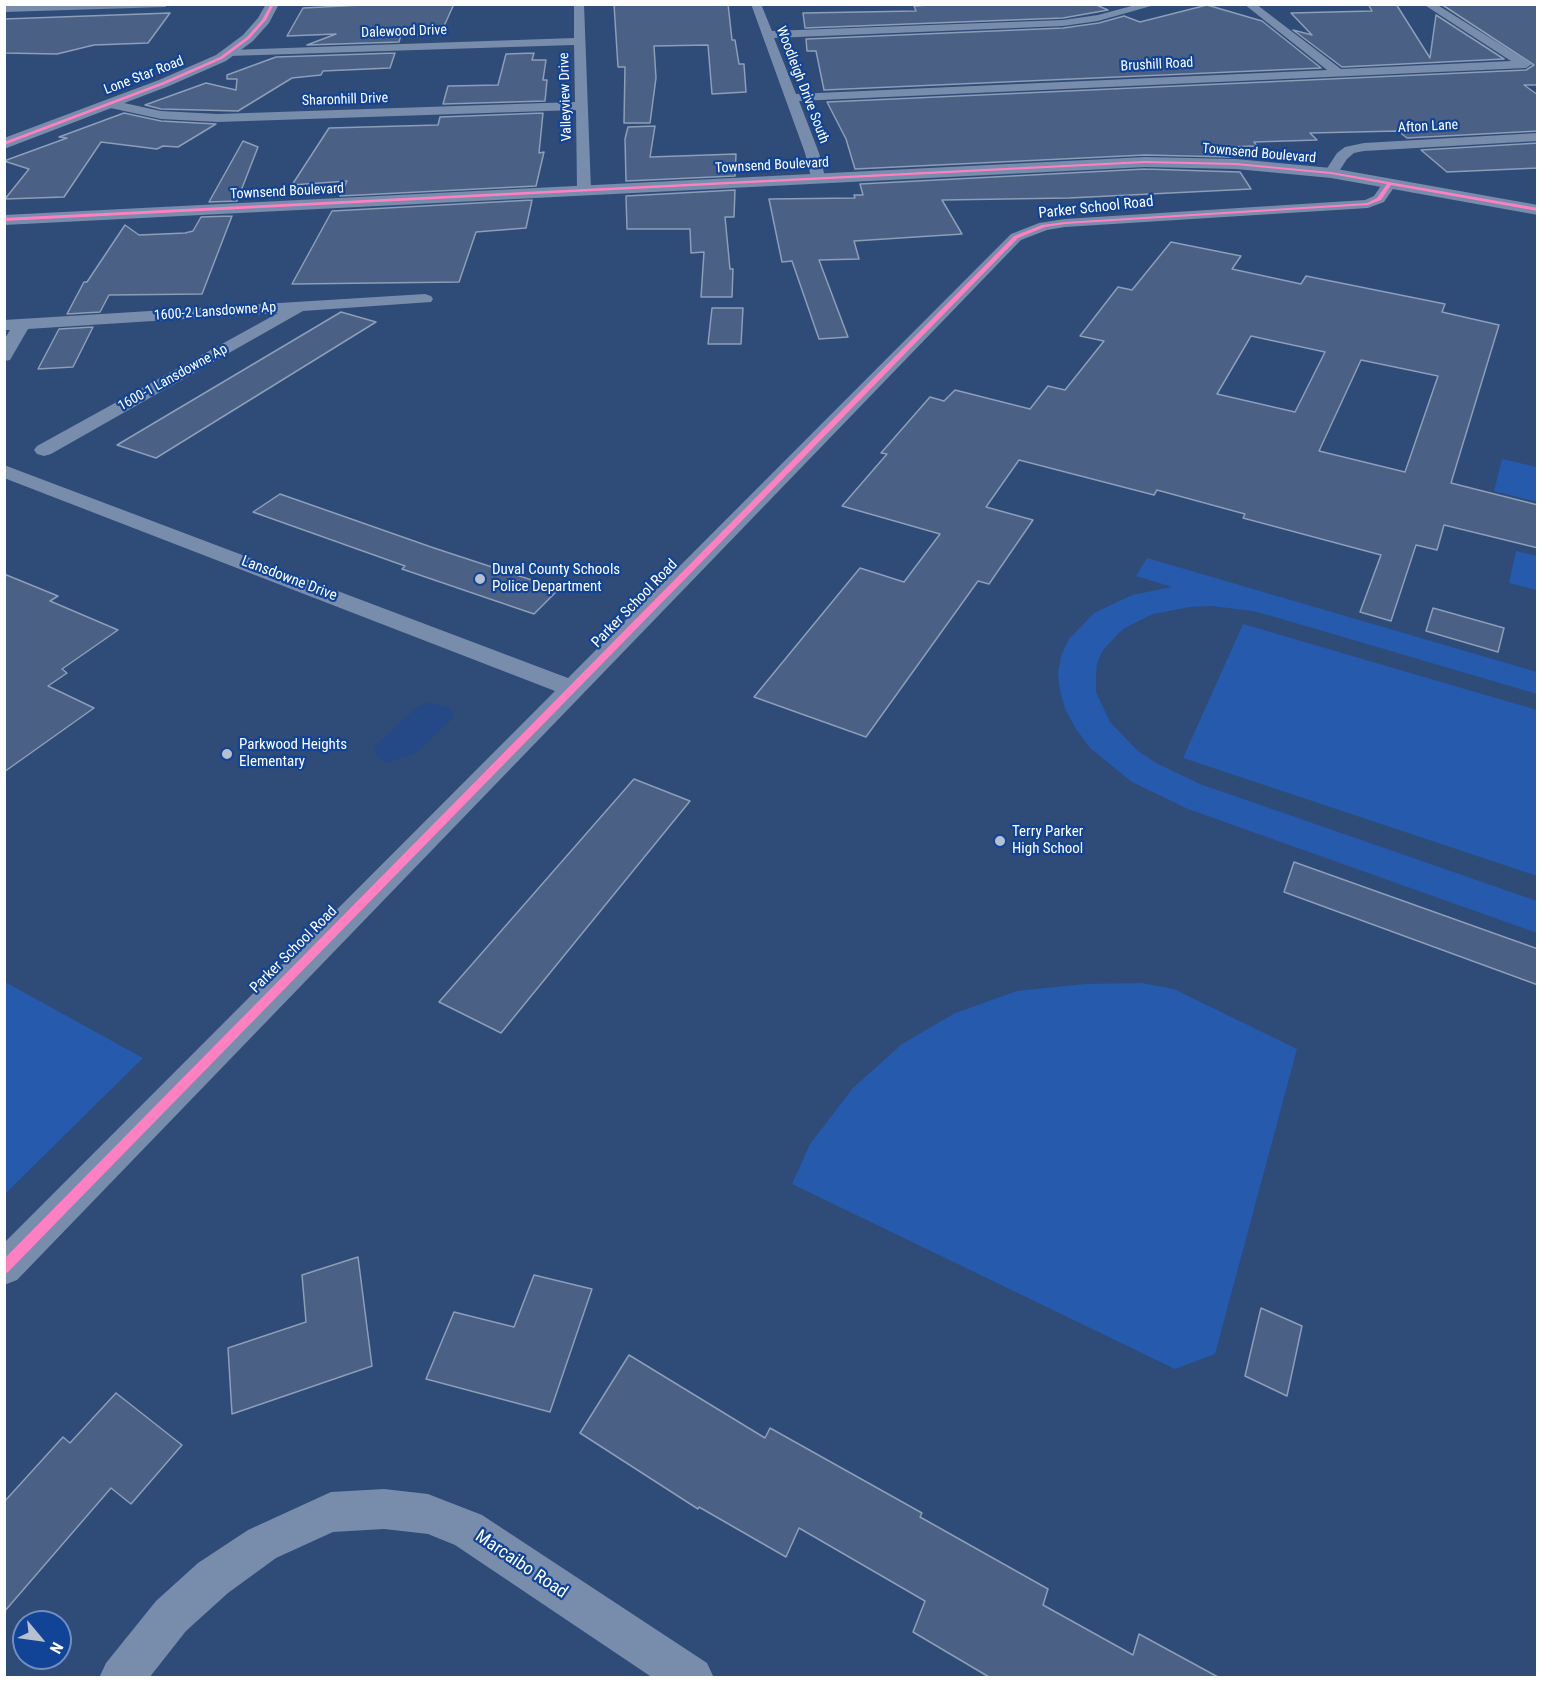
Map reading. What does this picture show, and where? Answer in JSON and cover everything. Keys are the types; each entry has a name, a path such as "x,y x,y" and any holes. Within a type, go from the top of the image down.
{"street":[{"path":"4,9 165,4"},
{"name":"Lone Star Road","path":"4,144 198,69 229,53 248,39 264,21 273,4"},
{"name":"Valleyview Drive","path":"579,4 584,190"},
{"name":"Woodleigh Drive South","path":"756,4 812,153 818,177"},
{"path":"766,35 1063,23 1098,18 1153,4"},
{"path":"1248,4 1337,72"},
{"path":"1428,4 1505,54 1532,65"},
{"name":"Dalewood Drive","path":"229,53 580,41"},
{"name":"Brushill Road","path":"790,98 1532,65"},
{"name":"Sharonhill Drive","path":"110,104 160,115 218,118 582,106"},
{"name":"Afton Lane","path":"1331,173 1342,156 1350,150 1364,147 1538,137"},
{"name":"Townsend Boulevard","path":"4,220 1145,162 1236,164 1331,173 1538,210"},
{"name":"Parker School Road","path":"4,1268 1016,237 1044,226 1065,223 1368,204 1379,200 1390,183"},
{"name":"1600-2 Lansdowne Ap","path":"13,325 425,299"},
{"name":"1600-1 Lansdowne Ap","path":"44,450 302,306"},
{"path":"4,356 13,325"},
{"name":"Lansdowne Drive","path":"4,471 574,689"},
{"name":"Marcaibo Road","path":"121,1677 171,1617 213,1578 262,1544 331,1512 384,1509 428,1514 468,1530 692,1677"}],"shaded area":[{"path":"1502,459 1537,467 1537,502 1494,491"},
{"path":"1516,551 1537,556 1537,590 1509,583"},
{"path":"1147,558 1537,672 1537,694 1253,611 1211,606 1190,607 1153,614 1123,629 1103,650 1097,663 1096,692 1110,722 1138,751 1156,763 1200,784 1537,901 1537,933 1188,809 1132,782 1090,748 1065,709 1058,673 1061,656 1069,639 1094,613 1132,595 1172,587 1136,576"},
{"path":"1243,624 1537,710 1537,876 1183,758"},
{"path":"428,702 450,708 454,717 416,753 387,763 376,756 374,747 416,708"},
{"path":"5,982 143,1058 5,1194"},
{"path":"1141,983 1174,989 1297,1049 1215,1354 1175,1369 792,1184 810,1144 853,1088 902,1044 955,1013 1017,991 1085,984"}],"building":[{"path":"382,4 454,4 440,35 401,35 399,42 307,45 336,34 287,36 303,8"},
{"path":"614,4 728,4 732,40 735,40 739,64 744,64 746,92 712,94 708,45 654,46 656,78 650,123 624,123 625,67 618,67"},
{"path":"1094,4 1108,10 1063,18 805,28 803,13 916,11 914,6"},
{"path":"1368,4 1396,4 1430,58 1436,15 1504,59 1342,67 1293,30 1312,35 1291,13 1372,11"},
{"path":"1441,4 1538,4 1538,85 1524,85 1538,95 1538,131 1407,138 1398,131 1310,133 1317,140 1254,142 1257,146 1223,147 1230,157 1145,155 855,169 846,139 827,102 1526,70 1534,65"},
{"path":"1207,5 1262,21 1321,68 824,90 816,51 807,51 806,39 1063,28 1099,23 1124,16 1140,22"},
{"path":"170,13 148,43 94,45 57,54 4,53 4,19"},
{"path":"395,53 390,68 323,71 321,75 292,78 238,111 161,109 145,105 206,83 236,90 237,79 227,79 227,75 276,57"},
{"path":"534,53 532,60 546,60 543,80 547,80 545,101 443,104 448,86 498,85 506,54"},
{"path":"124,113 161,121 216,124 178,147 163,146 157,149 101,142 64,197 5,199 29,169 4,161 67,138 59,137"},
{"path":"543,113 539,153 544,152 536,186 340,196 347,181 292,185 329,128 438,125 440,117"},
{"path":"655,126 650,157 736,154 735,176 626,181 625,139 628,127"},
{"path":"243,141 258,147 237,201 209,202"},
{"path":"1538,143 1538,168 1447,172 1421,150"},
{"path":"1145,169 1240,172 1251,189 1069,198 942,200 962,234 854,241 859,259 819,260 848,337 819,339 792,261 782,262 769,199 855,198 854,195 863,195 860,184"},
{"path":"735,190 734,217 725,217 730,269 733,269 732,297 701,297 704,252 691,253 690,229 627,229 626,196"},
{"path":"532,200 526,228 476,232 459,282 292,284 332,211"},
{"path":"232,216 202,294 109,295 100,312 67,314 84,282 87,282 125,225 139,235 185,233 193,231 201,217"},
{"path":"1171,242 1241,256 1232,269 1301,284 1306,276 1445,304 1442,312 1499,325 1451,483 1538,505 1538,548 1444,525 1437,550 1416,545 1391,621 1360,612 1381,555 1243,518 1245,514 1157,490 1154,495 1019,460 986,507 1033,520 989,584 978,581 866,737 754,697 860,568 904,582 940,534 842,506 887,454 881,453 930,397 944,401 955,390 1030,409 1048,386 1065,390 1104,341 1080,336 1118,287 1132,290","holes":["1251,336 1325,352 1295,412 1217,394","1361,360 1438,376 1405,472 1319,451"]},
{"path":"712,308 743,308 741,344 708,344"},
{"path":"341,312 376,322 156,458 117,445"},
{"path":"93,327 73,367 38,369 59,329"},
{"path":"280,494 559,589 534,614 402,569 405,566 253,512"},
{"path":"4,574 58,596 50,601 118,630 62,669 67,673 48,686 94,708 4,772"},
{"path":"1433,608 1504,628 1498,652 1426,631"},
{"path":"634,779 690,801 501,1033 439,1002"},
{"path":"1294,862 1538,949 1538,985 1284,892"},
{"path":"358,1257 372,1366 232,1414 228,1348 306,1322 302,1275"},
{"path":"534,1275 592,1289 550,1412 426,1379 454,1312 514,1327"},
{"path":"1261,1308 1302,1326 1287,1396 1245,1376"},
{"path":"629,1355 765,1438 770,1428 922,1513 920,1517 1048,1589 1043,1605 1133,1655 1139,1634 1218,1677 989,1677 913,1632 925,1601 799,1528 786,1557 699,1507 698,1509 580,1433"},
{"path":"116,1393 182,1445 131,1504 111,1488 4,1612 4,1502 63,1437 70,1443"}],"cycle path":[{"path":"4,144 164,83 221,58 248,38 264,20 273,4"},
{"path":"4,220 1145,162 1236,164 1331,173 1538,210"},
{"path":"4,1268 1016,237 1044,226 1065,223 1368,204 1379,199 1390,183"}],"place":[{"name":"Duval County Schools Police Department","path":"480,579"},
{"name":"Parkwood Heights Elementary","path":"227,754"},
{"name":"Terry Parker High School","path":"1000,841"}]}
